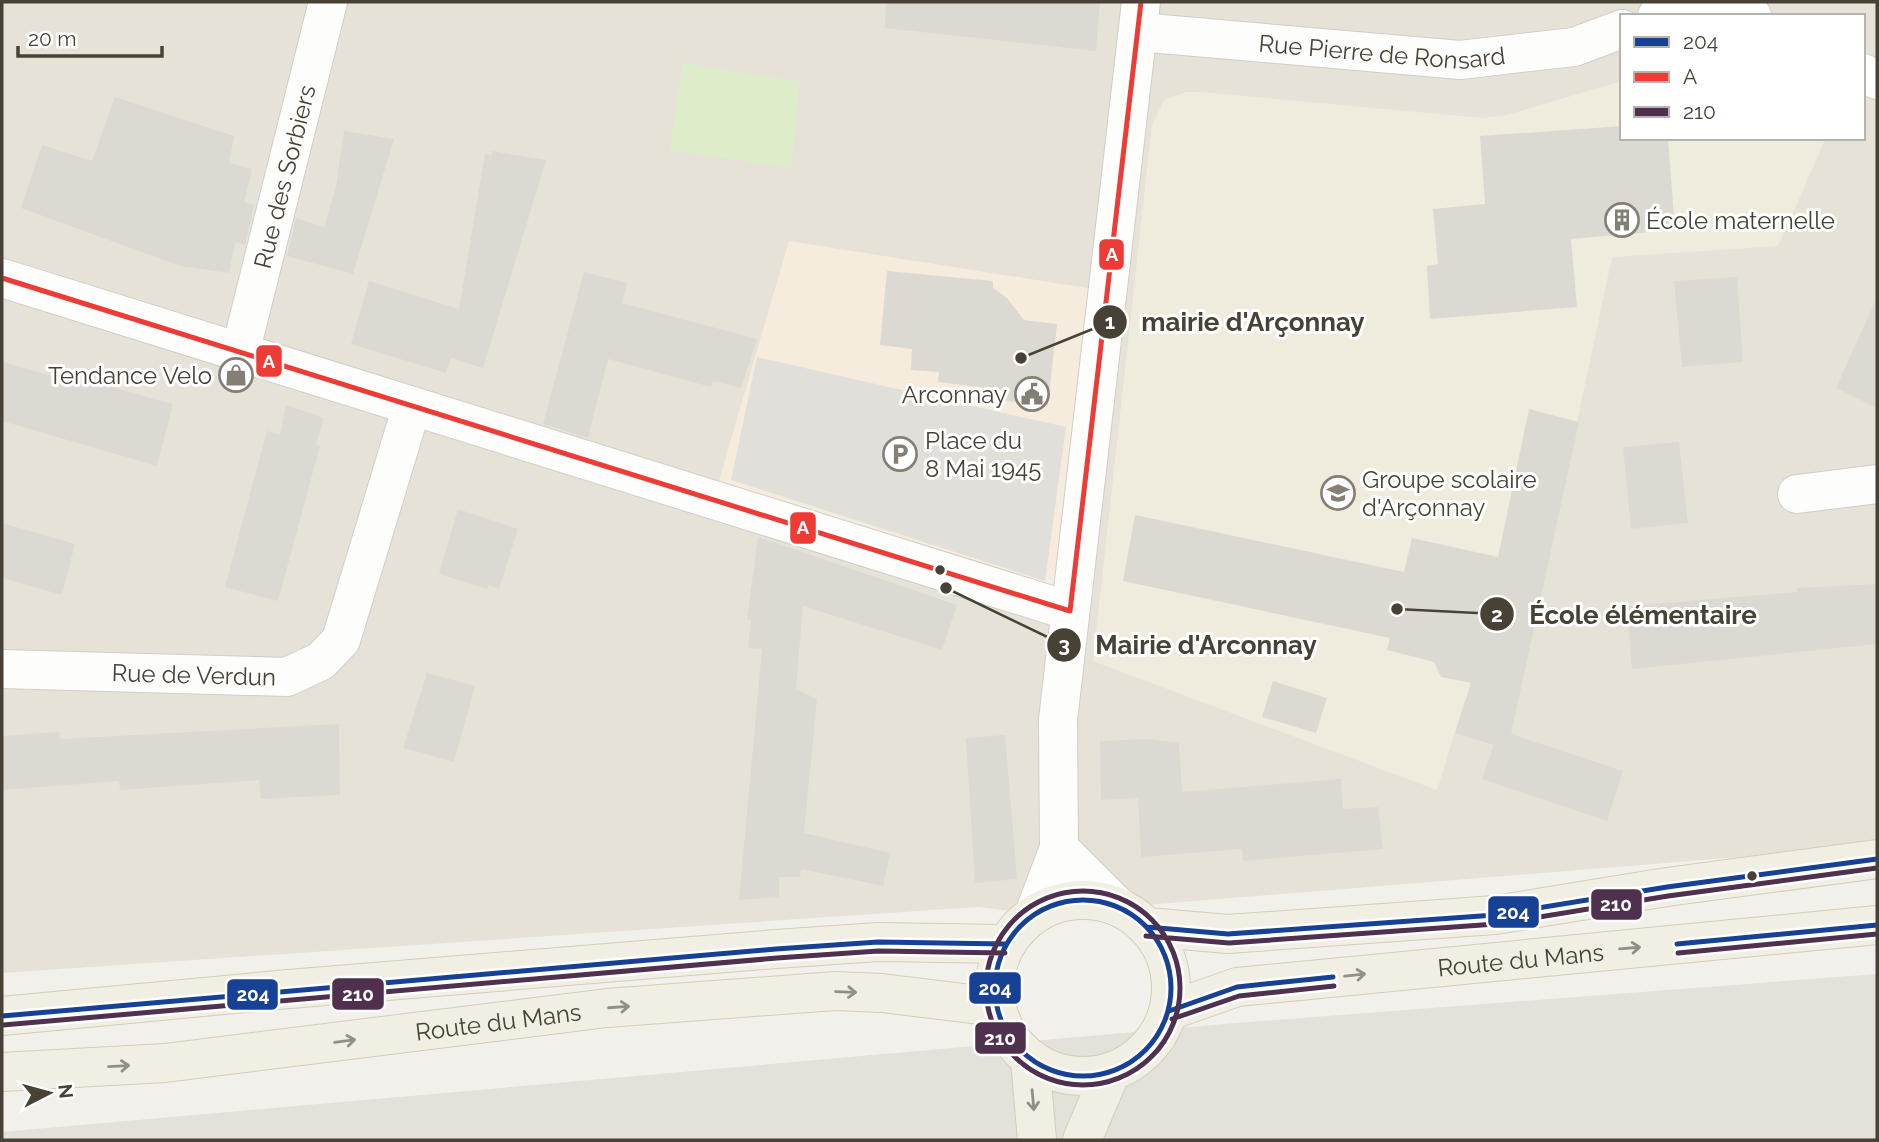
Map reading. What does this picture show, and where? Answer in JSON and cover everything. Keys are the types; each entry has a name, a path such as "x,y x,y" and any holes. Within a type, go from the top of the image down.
{"main road":[{"name":"Route du Mans","path":"1132,917 1228,934 1495,915 1667,887 1877,859"},
{"path":"1090,900 1132,917 1164,952 1172,981 1169,1011 1157,1038 1136,1060 1110,1074 1068,1077 1030,1060 1008,1036 996,1007 995,975 1006,944 1034,914 1060,902 1090,900"},
{"name":"Route du Mans","path":"1169,1011 1237,987 1877,925"},
{"name":"Route du Mans","path":"2,1016 304,987 763,950 878,942 1006,944"},
{"name":"Route du Mans","path":"2,1072 165,1063 607,1008 835,991 996,1007"},
{"path":"1030,1060 1037,1140"},
{"path":"1082,1140 1110,1074"}],"street":[{"name":"Rue des Sorbiers","path":"240,353 328,2"},
{"path":"1662,14 1693,2"},
{"path":"1724,2 1748,14"},
{"path":"1034,914 1059,848 1058,720 1140,17"},
{"name":"Rue Pierre de Ronsard","path":"1140,17 1460,60 1574,47 1620,30"},
{"path":"2,278 1070,611"},
{"name":"Rue de Verdun","path":"2,669 287,677 321,661 341,640 412,406"},
{"path":"1797,494 1877,484"},
{"path":"1059,848 1132,917"}],"shaded area":[{"path":"2,2 1877,2 1877,846 1034,914 978,907 2,973"},
{"name":"Groupe scolaire d'Arçonnay","path":"1620,82 1620,140 1825,140 1778,246 1612,257 1514,719 1465,700 1437,790 1093,661 1152,125 1164,100 1186,92 1201,92 1482,118 1507,115"},
{"path":"789,241 1093,289 1062,595 718,484"},
{"name":"Place du 8 Mai 1945","path":"757,357 1066,427 1045,581 731,480"},
{"path":"1877,974 1877,1140 2,1140 2,1132 1236,1023"}],"green space":[{"path":"682,63 800,82 791,168 670,150"}],"building":[{"path":"886,2 1100,2 1096,51 885,28"},
{"path":"115,97 234,136 229,163 252,169 244,202 254,205 245,245 235,242 229,273 180,266 21,208 42,145 92,161"},
{"name":"École maternelle","path":"1620,126 1620,140 1668,140 1675,230 1571,239 1577,307 1430,319 1427,266 1438,264 1433,209 1485,204 1480,136"},
{"path":"344,131 394,139 353,274 287,256 296,218 324,227 336,186"},
{"path":"492,151 546,160 483,368 451,358 446,373 351,344 369,281 459,309 485,154 492,155"},
{"path":"887,271 993,281 993,288 1007,298 1024,320 1057,324 1048,405 1004,401 1004,390 938,382 939,372 911,370 912,349 880,345"},
{"path":"584,272 627,283 622,303 757,339 741,388 713,381 711,387 608,359 588,438 543,424"},
{"path":"1737,277 1743,362 1682,367 1674,281"},
{"path":"1877,297 1877,408 1836,388"},
{"path":"2,362 85,385 86,380 173,404 157,466 2,421"},
{"path":"286,405 324,418 316,445 320,446 278,601 225,587 267,431 280,435"},
{"path":"1529,409 1579,422 1511,734 1623,771 1607,821 1482,779 1494,745 1455,733 1471,683 1441,677 1434,662 1387,650 1390,638 1123,581 1135,515 1404,572 1412,538 1498,557"},
{"path":"1679,442 1688,523 1631,529 1623,447"},
{"path":"458,509 518,529 499,589 488,585 487,589 439,574"},
{"path":"2,523 75,544 62,595 2,578"},
{"path":"758,537 957,605 942,650 803,606 796,689 817,699 804,833 890,853 883,886 801,869 800,877 779,877 779,897 739,900 762,649 748,648 751,620 747,619"},
{"path":"1877,584 1877,644 1632,669 1627,606 1797,592 1797,588"},
{"path":"427,673 475,686 454,762 403,748"},
{"path":"1273,681 1327,698 1316,733 1262,717"},
{"path":"339,724 340,795 261,799 259,780 120,790 119,781 2,790 2,736 59,732 60,739"},
{"path":"1005,735 1017,879 975,883 966,738"},
{"path":"1149,739 1179,743 1182,792 1341,779 1343,809 1378,807 1383,849 1243,861 1242,849 1141,857 1138,798 1101,800 1100,741"}],"transit line":[{"name":"A","path":"1070,611 1141,2"},
{"name":"A","path":"2,278 1070,611"},
{"name":"204","path":"1147,927 1228,934 1495,915 1667,887 1877,859"},
{"name":"210","path":"1146,936 1229,943 1496,924 1668,896 1877,868"},
{"name":"210","path":"1083,891 1120,899 1137,907 1151,920 1164,934 1172,951 1180,988 1172,1025 1164,1042 1151,1056 1137,1069 1120,1077 1083,1085 1046,1077 1029,1069 1015,1056 1002,1042 994,1025 986,988 994,951 1002,934 1015,920 1029,907 1046,899 1083,891"},
{"name":"204","path":"1083,900 1117,907 1145,926 1164,954 1171,988 1164,1022 1145,1050 1117,1069 1083,1076 1049,1069 1021,1050 1002,1022 995,988 1002,954 1021,926 1049,907 1083,900"},
{"name":"204","path":"1677,944 1877,925"},
{"name":"210","path":"1678,953 1877,934"},
{"name":"204","path":"2,1016 776,949 878,942 1005,944"},
{"name":"210","path":"3,1025 777,958 878,951 1005,953"},
{"name":"204","path":"1169,1011 1237,987 1333,977"},
{"name":"210","path":"1172,1019 1239,996 1334,986"}],"place":[{"name":"École maternelle","path":"1622,220"},
{"name":"mairie d'Arçonnay","path":"1021,358"},
{"name":"Tendance Velo","path":"236,375"},
{"name":"Arconnay","path":"1032,394"},
{"name":"Place du 8 Mai 1945","path":"900,454"},
{"name":"Groupe scolaire d'Arçonnay","path":"1338,493"},
{"name":"Mairie d'Arconnay","path":"946,588"},
{"name":"École élémentaire","path":"1397,609"}]}
